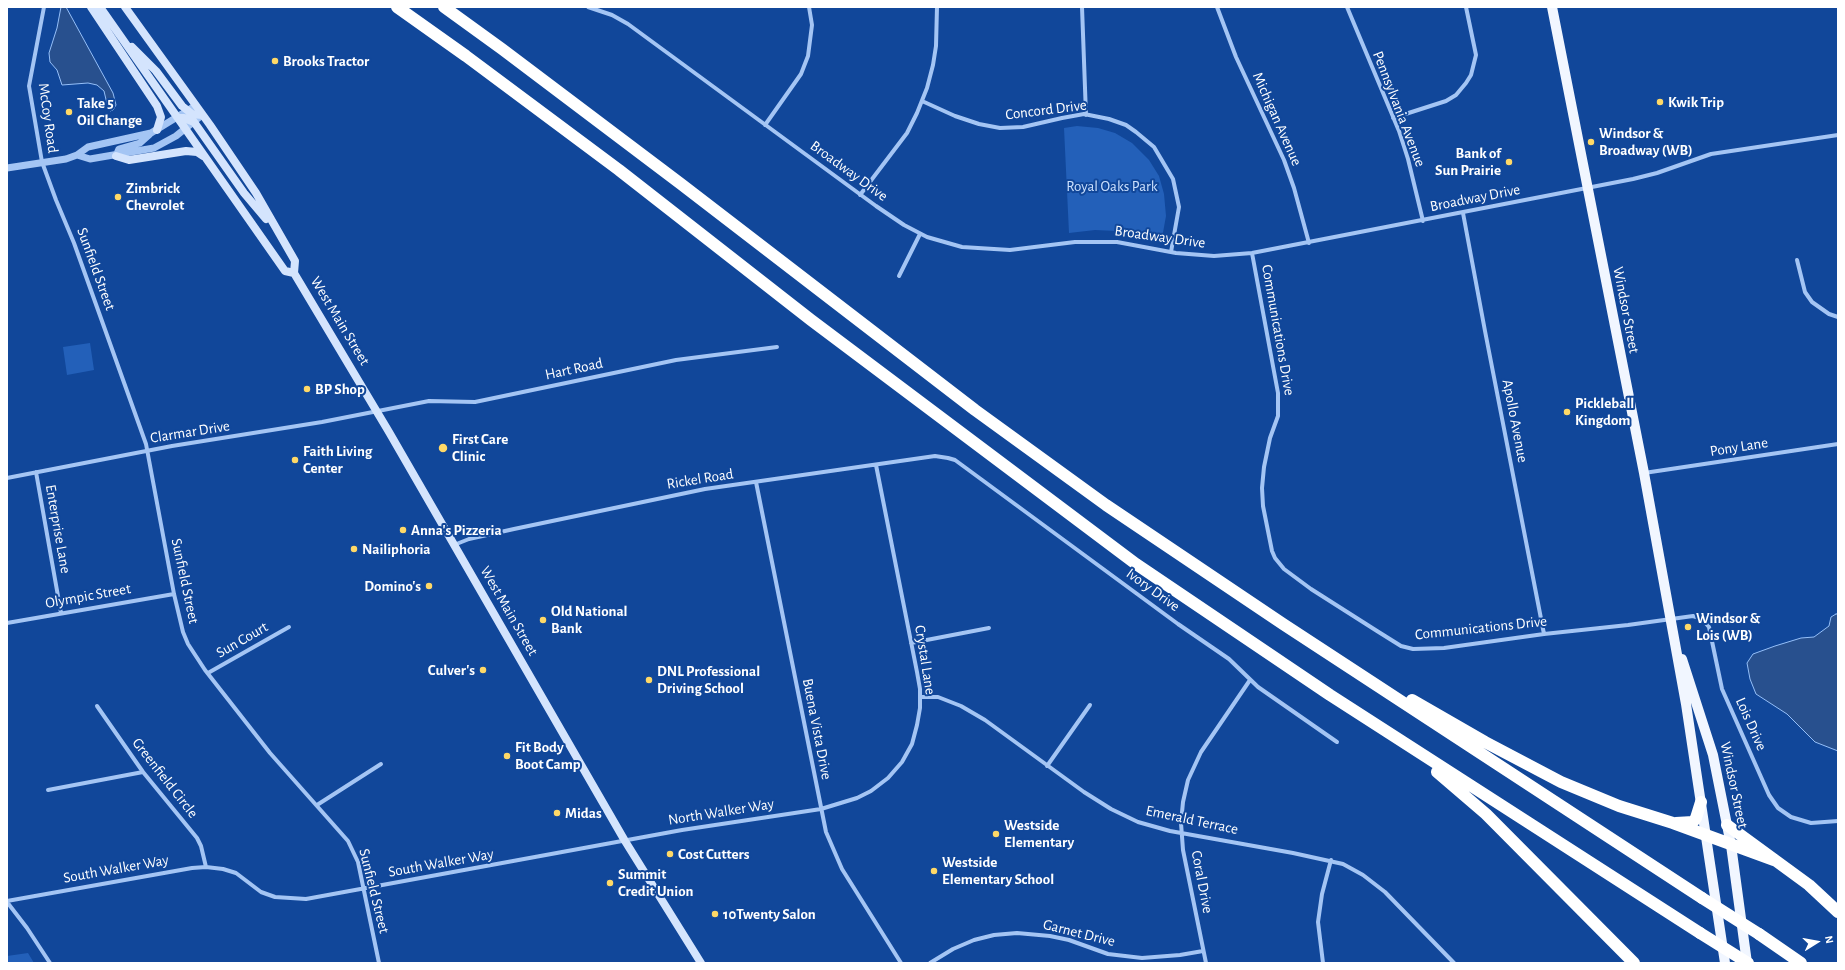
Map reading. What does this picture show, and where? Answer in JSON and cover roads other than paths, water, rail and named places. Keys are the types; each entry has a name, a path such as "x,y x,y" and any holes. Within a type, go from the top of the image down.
{"highway":[{"path":"391,7 439,37"},
{"path":"397,7 619,170 811,320 1136,564 1356,712 1747,963"},
{"path":"444,7 502,48 981,415 1106,505 1283,624 1759,934 1801,963"},
{"path":"1283,624 1485,742 1561,782 1619,806 1673,823 1774,860"},
{"path":"1356,712 1452,783 1486,814 1634,963"},
{"path":"1673,823 1693,822 1696,818 1701,802"},
{"path":"1727,825 1809,885 1838,912"}],"main road":[{"path":"91,7 157,106 161,117 154,132"},
{"name":"West Main Street","path":"100,7 285,271 294,272"},
{"name":"West Main Street","path":"125,7 242,170 295,261 294,272 377,412 625,841 702,963"},
{"name":"Windsor Street","path":"1552,7 1644,473 1669,619 1686,704 1725,963"},
{"path":"123,39 156,71 176,100 188,111 202,116"},
{"path":"178,118 184,118 194,122 244,193 278,233"},
{"path":"116,156 129,160 186,151 197,152 204,157"},
{"name":"Windsor Street","path":"1669,619 1711,747 1731,845 1747,963"}],"street":[{"name":"McCoy Road","path":"42,162 29,86 44,7"},
{"name":"Broadway Drive","path":"588,7 612,15 628,24 860,195 920,234 962,247 1014,250 1075,242 1117,242 1171,252 1214,256 1252,253 1424,221 1650,175 1711,154 1838,135"},
{"path":"765,125 801,74 808,56 812,25 809,7"},
{"path":"860,195 907,133 922,101 933,65 936,39 937,7"},
{"path":"1082,7 1086,115"},
{"name":"Michigan Avenue","path":"1217,7 1238,63 1284,160 1294,188 1309,243"},
{"name":"Pennsylvania Avenue","path":"1347,7 1393,118 1408,159 1424,221"},
{"path":"1393,118 1446,101 1456,94 1466,83 1471,75 1476,55 1466,7"},
{"name":"Concord Drive","path":"922,101 955,116 979,124 1000,128 1023,127 1067,116 1086,115 1109,119 1126,125 1146,139 1159,154 1173,179 1179,207 1171,252"},
{"path":"116,156 119,149 140,143 154,132 195,106"},
{"path":"77,155 90,159 116,156 154,148 185,129 202,116"},
{"path":"7,168 66,159 77,155 88,147 154,132"},
{"name":"Sunfield Street","path":"42,162 74,243 147,451 174,594 183,632 188,644 208,673 270,753 348,841 358,862 379,963"},
{"name":"Apollo Avenue","path":"1463,213 1544,634"},
{"path":"899,276 920,234"},
{"name":"Communications Drive","path":"1252,253 1278,393 1278,416 1270,438 1262,488 1265,518 1275,558 1294,577 1406,648 1421,650 1669,619"},
{"path":"1797,260 1805,292 1812,302 1825,311 1838,317"},
{"name":"Hart Road","path":"377,412 429,401 475,402 676,360 777,347"},
{"name":"Clarmar Drive","path":"7,478 147,451 292,428 377,412"},
{"name":"Pony Lane","path":"1644,473 1838,444"},
{"name":"Rickel Road","path":"454,545 477,538 683,493 876,466 935,456 952,459"},
{"name":"Ivory Drive","path":"952,459 1229,659 1258,687 1337,742"},
{"name":"Crystal Lane","path":"821,809 853,801 871,791 888,778 902,762 912,744 917,725 920,689 876,466"},
{"name":"Enterprise Lane","path":"36,472 61,613"},
{"name":"Buena Vista Drive","path":"756,482 821,809 830,842 842,869 901,963"},
{"name":"Olympic Street","path":"7,623 174,594"},
{"name":"Lois Drive","path":"1669,619 1693,616 1702,619 1709,627 1722,690 1769,795 1778,808 1791,817 1811,823 1838,821"},
{"name":"Sun Court","path":"208,673 289,627"},
{"path":"911,643 989,628"},
{"name":"Coral Drive","path":"1206,963 1183,850 1183,802 1195,764 1215,729 1250,680"},
{"name":"Emerald Terrace","path":"920,697 938,697 961,706 985,720 1047,766 1111,809 1138,822 1183,833 1331,860 1343,864 1363,875 1385,892 1454,963"},
{"path":"1047,766 1090,705"},
{"name":"Greenfield Circle","path":"98,706 143,772 197,838 201,846 206,867"},
{"path":"317,805 381,764"},
{"path":"48,790 143,772"},
{"name":"North Walker Way","path":"625,841 740,821 821,809"},
{"name":"South Walker Way","path":"7,902 192,868 206,867 223,868 236,874 261,892 275,897 306,899 625,841"},
{"path":"1323,963 1318,922 1322,894 1331,860"},
{"path":"7,902 27,928 50,963"},
{"name":"Garnet Drive","path":"930,963 953,949 974,940 994,935 1018,933 1050,936 1069,940 1108,954 1142,958 1180,955 1203,951"}],"place":[{"name":"Brooks Tractor","path":"275,61"},
{"name":"Kwik Trip","path":"1660,102"},
{"name":"Take 5 Oil Change","path":"69,112"},
{"name":"Windsor & Broadway (WB)","path":"1591,142"},
{"name":"Bank of Sun Prairie","path":"1509,162"},
{"name":"Zimbrick Chevrolet","path":"118,197"},
{"name":"BP Shop","path":"307,389"},
{"name":"Pickleball Kingdom","path":"1567,412"},
{"name":"First Care Clinic","path":"443,448"},
{"name":"Faith Living Center","path":"295,460"},
{"name":"Anna's Pizzeria","path":"403,530"},
{"name":"Nailiphoria","path":"354,549"},
{"name":"Domino's","path":"429,586"},
{"name":"Old National Bank","path":"543,620"},
{"name":"Windsor & Lois (WB)","path":"1688,627"},
{"name":"Culver's","path":"483,670"},
{"name":"DNL Professional Driving School","path":"649,680"},
{"name":"Fit Body Boot Camp","path":"507,756"},
{"name":"Midas","path":"557,813"},
{"name":"Westside Elementary","path":"996,834"},
{"name":"Cost Cutters","path":"670,854"},
{"name":"Westside Elementary School","path":"934,871"},
{"name":"Summit Credit Union","path":"610,883"},
{"name":"10Twenty Salon","path":"715,914"}],"park label":[{"name":"Royal Oaks Park","path":"1112,186"}]}
